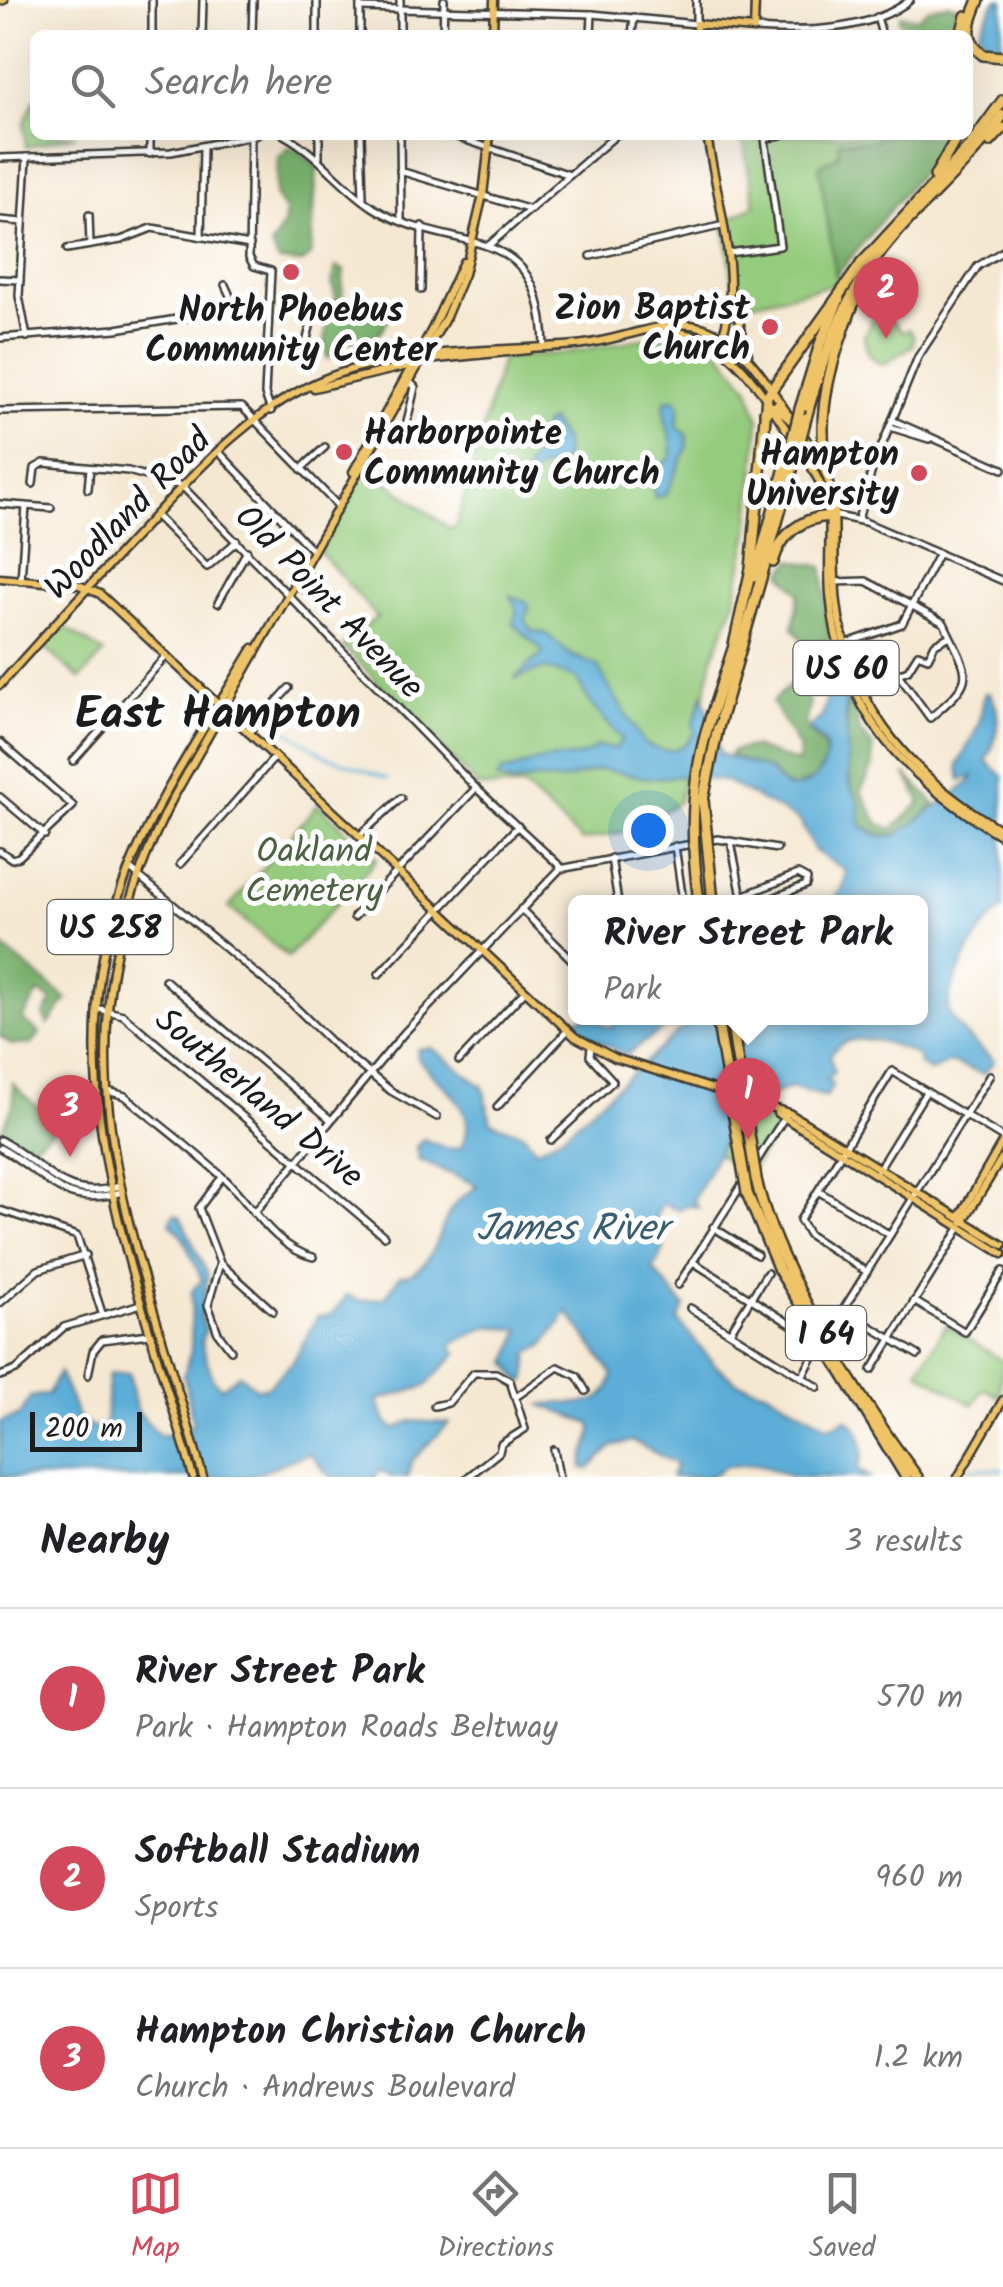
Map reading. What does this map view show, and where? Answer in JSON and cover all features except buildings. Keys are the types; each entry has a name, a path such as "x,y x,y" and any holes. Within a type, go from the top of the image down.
{"highway":[{"path":"963,30 976,0"},
{"path":"970,30 976,0"},
{"path":"973,44 983,55 1003,57"},
{"path":"900,217 969,146 1003,100"},
{"path":"934,195 1003,116"},
{"path":"803,413 829,340 885,246 1003,128"},
{"path":"734,646 751,569 771,388 862,263 937,173 955,140"},
{"path":"732,683 826,327 862,263"},
{"name":"US 60","path":"827,470 822,442 830,370 859,284"},
{"path":"767,406 778,406 793,420"},
{"path":"798,446 816,453 822,442"},
{"path":"699,895 690,836 691,797 711,716 791,458"},
{"path":"712,895 702,814 708,766 732,683 779,547 801,523 833,516"},
{"name":"I 64","path":"718,1025 747,1193 779,1270 906,1477"},
{"name":"I 64","path":"732,1025 756,1179 768,1223 788,1268 886,1433 917,1477"}],"main road":[{"path":"493,30 494,0"},
{"path":"696,30 696,24 754,29 755,0"},
{"name":"US 258","path":"419,359 437,335 460,286 483,195 490,140"},
{"path":"708,140 739,333 751,360 827,470"},
{"name":"US 258","path":"192,1477 112,1192 95,1090 106,943 130,868 406,383 469,250"},
{"path":"720,340 730,310 730,283"},
{"name":"Woodland Road","path":"350,374 392,369 419,359 544,347 678,325 720,340"},
{"path":"437,335 438,346 447,351"},
{"path":"720,340 751,360"},
{"path":"720,340 767,406"},
{"name":"Woodland Road","path":"0,685 218,450 302,391 350,374 447,351 544,347"},
{"path":"392,369 406,383"},
{"name":"US 60","path":"767,406 824,487 833,516 830,594 842,644 874,726 903,764 1003,834"},
{"name":"US 60","path":"827,470 842,644"},
{"name":"US 258","path":"286,592 311,548"},
{"path":"0,578 88,587 524,992 590,1047 786,1115 1003,1245"},
{"name":"US 258","path":"203,1477 121,1189 104,1091 101,1009 137,875 220,707"},
{"path":"961,1222 1003,1139"},
{"path":"961,1222 1003,1156"},
{"path":"961,1222 1003,1254"},
{"path":"958,1477 1003,1400"}],"street":[{"path":"152,0 152,30"},
{"path":"202,30 203,0"},
{"path":"252,30 253,0"},
{"path":"317,0 317,30"},
{"path":"360,0 360,30"},
{"path":"400,0 400,30"},
{"path":"444,0 444,30"},
{"path":"360,8 592,14 696,24 696,0"},
{"path":"754,29 808,30 877,17 910,0"},
{"path":"591,30 592,14"},
{"path":"633,30 634,17"},
{"path":"877,17 881,30"},
{"path":"150,140 150,154"},
{"path":"0,158 150,154 234,140"},
{"path":"253,140 251,264 270,271 265,399 271,411"},
{"path":"291,140 319,159 362,200 401,219 488,246 517,262 538,296 544,347"},
{"path":"319,140 319,159"},
{"path":"361,140 362,200"},
{"path":"400,140 401,219"},
{"path":"468,140 570,175"},
{"path":"488,246 610,140"},
{"path":"726,254 780,246 766,140"},
{"path":"201,236 203,148"},
{"path":"27,157 20,280 28,337"},
{"path":"400,171 531,210"},
{"path":"90,215 90,245"},
{"path":"141,218 146,228"},
{"path":"0,220 23,222"},
{"path":"420,290 422,226"},
{"path":"591,256 720,226"},
{"path":"67,249 121,240 146,228 250,245"},
{"path":"858,520 891,424 930,336 978,266 1003,252"},
{"path":"0,279 20,280"},
{"path":"225,285 236,310"},
{"path":"0,338 116,329 268,304"},
{"path":"238,361 300,356 311,324"},
{"path":"406,383 415,387 406,426"},
{"path":"0,411 235,406 246,409 336,504"},
{"path":"891,424 1003,469"},
{"path":"301,468 325,447"},
{"path":"218,450 311,548"},
{"name":"Old Point Avenue","path":"33,484 35,468 40,464 128,471 182,486 476,788 562,868"},
{"path":"88,489 90,468"},
{"path":"0,504 50,508"},
{"path":"21,581 26,506"},
{"path":"155,515 207,567 236,540"},
{"path":"833,516 858,520 1003,581"},
{"path":"218,603 246,551"},
{"path":"842,644 897,628 939,553"},
{"path":"293,583 312,594 321,590 320,583 300,571"},
{"path":"835,582 866,581 938,618 950,636 967,681 965,689 930,718 898,674 911,667 918,654 928,658 935,644 950,636"},
{"path":"73,761 166,656"},
{"path":"248,733 289,688"},
{"path":"0,742 73,806 14,859 0,851"},
{"path":"180,864 275,758"},
{"path":"354,917 476,788"},
{"path":"0,797 45,835"},
{"path":"359,836 401,798"},
{"path":"379,974 518,826"},
{"path":"254,1213 370,1074 562,868 718,839 746,840 777,849"},
{"path":"731,842 742,895"},
{"path":"675,846 682,895"},
{"path":"612,858 617,895"},
{"path":"130,868 370,1074 436,1117"},
{"path":"752,895 798,874 807,879 806,885 780,895"},
{"path":"521,909 568,956"},
{"path":"164,980 331,1120"},
{"path":"458,1061 524,992"},
{"name":"Southerland Drive","path":"101,1009 124,1015 384,1236"},
{"path":"496,1107 567,1031"},
{"path":"551,1140 613,1081 590,1056 590,1047"},
{"path":"867,1272 809,1235 800,1220 892,1071 1003,1139"},
{"path":"918,1354 843,1310 990,1076"},
{"path":"95,1090 125,1096 222,1177 254,1213 297,1251 313,1257"},
{"path":"877,1171 926,1092"},
{"path":"678,1285 786,1115"},
{"path":"0,1144 63,1186 82,1192 121,1189"},
{"path":"222,1177 199,1208 220,1263 273,1312"},
{"path":"818,1191 890,1235"},
{"path":"0,1210 72,1232 86,1255 102,1313"},
{"path":"872,1370 961,1222"},
{"path":"714,1228 757,1255"},
{"path":"0,1303 38,1270 86,1255"},
{"path":"692,1262 800,1330 814,1354 802,1377"},
{"path":"220,1263 208,1304 218,1333 232,1350"},
{"path":"914,1302 965,1332 1003,1271"},
{"path":"730,1332 767,1273"},
{"path":"0,1376 16,1370 64,1327 154,1301"},
{"path":"690,1308 818,1387"},
{"path":"88,1375 93,1351 102,1340 152,1334"},
{"path":"516,1397 558,1367 577,1376 586,1391"},
{"path":"434,1406 448,1402 480,1371 506,1376 525,1429 500,1444 499,1452 468,1477"},
{"path":"554,1450 559,1477"}],"green space":[{"path":"956,6 954,26 909,27 899,21 900,15 918,18 928,9"},
{"path":"30,110 30,140 55,140 26,147 24,124"},
{"path":"743,140 874,140 839,142 838,156 820,166 837,284 737,306 724,223 755,205"},
{"path":"946,140 933,166 920,173 836,276 819,166 838,156 839,142"},
{"path":"289,147 299,150 317,167 311,254 302,263 279,261 271,247 285,222 285,211 275,195 278,158"},
{"path":"336,267 344,270 343,298 348,308 361,317 392,310 392,314 378,335 338,344 328,359 326,337 336,299 332,284"},
{"path":"885,315 904,333 908,329 913,345 883,365 869,356 864,337 871,322"},
{"path":"656,336 692,337 719,350 749,388 759,420 749,531 734,605 713,657 698,729 673,776 684,776 679,802 632,830 582,841 524,787 479,787 343,646 377,617 319,551 366,466 450,529 456,527 502,358 566,353"},
{"path":"792,560 823,567 829,638 820,643 804,642 793,628 799,593 782,573"},
{"path":"61,625 104,653 80,679 42,645"},
{"path":"820,649 834,651 818,692 810,690 801,675"},
{"path":"793,682 810,702 805,724 824,747 826,759 814,779 793,789 781,784 771,771 730,756 732,751 752,747 798,763 800,750 772,702"},
{"path":"847,698 857,707 858,730 872,745 873,766 861,791 879,824 893,829 921,802 905,773 935,804 902,832 884,834 861,825 847,767"},
{"name":"Oakland Cemetery","path":"318,804 377,859 288,957 229,907"},
{"path":"0,945 67,999 48,1025 44,1015 52,1001 39,992 22,1020 40,1033 32,1044 12,1045 0,1036"},
{"path":"13,1084 57,1126 30,1149 1,1132 13,1105"},
{"path":"758,1105 785,1117 747,1177 716,1152 728,1139 729,1123"},
{"path":"946,1325 1003,1361 999,1397 984,1388 973,1405 918,1371"}],"water":[{"path":"996,0 1003,0 1001,47 988,43 979,31"},
{"path":"675,399 680,405 677,426 687,435 687,448 666,495 655,498 651,473 671,458 665,400"},
{"path":"550,421 565,442 565,457 556,467 541,468 528,478 526,466 536,455 544,424"},
{"name":"James River","path":"510,596 526,601 529,608 525,619 532,631 545,633 571,655 598,666 644,743 666,750 684,745 695,733 693,724 703,695 720,754 767,769 786,788 804,785 821,769 825,744 808,728 822,717 831,681 844,683 849,692 845,703 849,782 860,806 861,825 879,836 896,836 969,783 973,776 961,780 958,765 979,724 985,693 990,693 994,702 997,727 986,761 1003,776 1003,910 995,915 968,953 953,985 948,1008 960,1030 994,1061 984,1074 950,1062 931,1071 919,1065 918,1056 897,1046 872,1040 848,1041 830,1055 834,1072 827,1079 833,1084 826,1097 792,1087 760,1099 756,1108 729,1123 693,1200 698,1207 686,1205 678,1210 663,1203 655,1217 664,1222 660,1229 664,1249 653,1269 685,1307 678,1320 714,1364 737,1382 766,1391 830,1427 847,1419 862,1442 857,1468 870,1477 793,1477 758,1464 726,1466 710,1477 671,1477 676,1464 632,1441 613,1446 589,1469 583,1468 591,1424 541,1405 593,1401 608,1388 613,1375 568,1312 543,1346 529,1353 526,1381 521,1383 508,1362 520,1330 489,1326 454,1343 451,1347 457,1353 425,1387 377,1400 386,1422 395,1429 411,1421 449,1423 412,1461 408,1477 392,1477 379,1470 376,1477 330,1477 309,1453 247,1477 0,1477 0,1422 20,1415 30,1397 48,1394 59,1372 78,1417 93,1428 105,1426 109,1374 129,1373 136,1409 159,1435 175,1435 193,1424 184,1375 191,1350 192,1291 202,1280 182,1235 170,1223 174,1214 180,1216 208,1275 201,1317 206,1329 201,1341 213,1380 221,1388 240,1374 255,1388 266,1388 293,1362 317,1317 332,1315 347,1295 360,1301 385,1298 400,1276 421,1267 451,1210 477,1185 419,1160 416,1147 423,1139 448,1149 460,1148 467,1121 455,1098 417,1057 418,1049 432,1048 483,1087 491,1122 524,1134 536,1150 564,1134 686,1025 928,1025 928,895 837,895 844,885 846,871 815,851 800,821 725,781 684,776 648,778 601,769 561,781 534,779 514,784 497,779 502,771 537,761 578,756 597,746 615,749 622,739 593,707 576,678 544,668 514,679 544,652 513,624 517,609"},
{"path":"577,1025 611,1028 668,1025 626,1055 576,1029"}],"waterway":[{"path":"276,728 286,730 326,756 388,779"},
{"path":"970,1468 1003,1470"}],"place":[{"name":"North Phoebus Community Center","path":"291,272"},
{"name":"Zion Baptist Church","path":"770,327"},
{"name":"Softball Stadium","path":"886,339"},
{"name":"Harborpointe Community Church","path":"344,452"},
{"name":"Hampton University","path":"919,473"},
{"name":"River Street Park","path":"748,1140"},
{"name":"Hampton Christian Church","path":"70,1157"}],"district":[{"name":"East Hampton","path":"218,712"}]}
